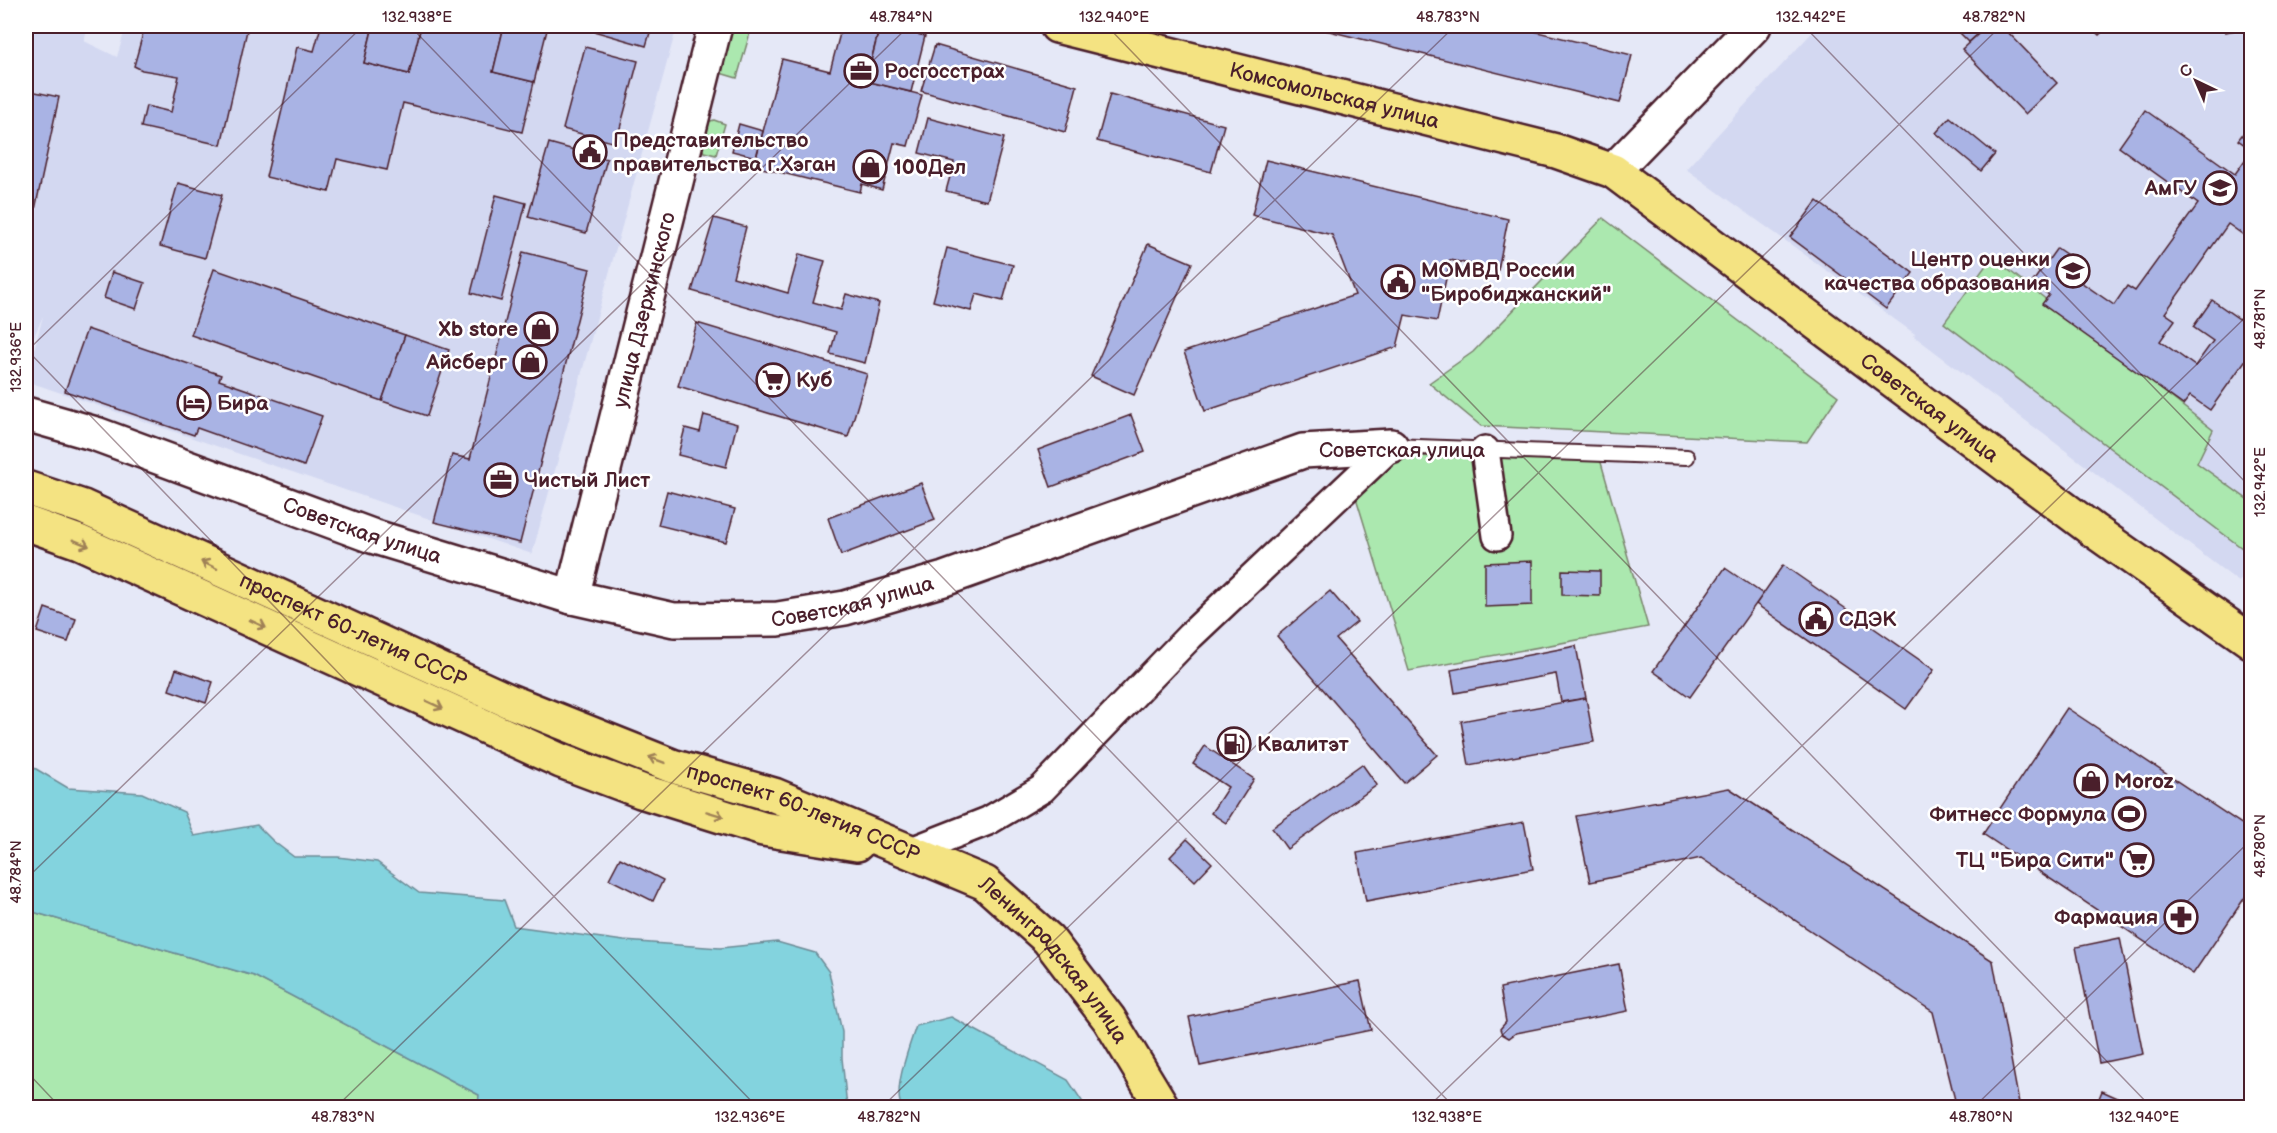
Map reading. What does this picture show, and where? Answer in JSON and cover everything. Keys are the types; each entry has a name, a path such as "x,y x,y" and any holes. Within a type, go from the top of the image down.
{"main road":[{"name":"улица Дзержинского","path":"572,597 715,26"},
{"name":"Комсомольская улица","path":"1057,26 1556,151 1613,171"},
{"path":"1613,171 1754,26"},
{"name":"Советская улица","path":"1613,171 2093,530 2252,642"},
{"name":"Советская улица","path":"26,414 96,434 372,536 572,597 674,620 778,619 845,608 944,579 1303,451 1391,446"},
{"name":"проспект 60-летия СССР","path":"26,488 83,507 509,701 672,766 774,795 909,852"},
{"name":"проспект 60-летия СССР","path":"26,524 80,542 561,761 641,790 763,829 909,852"},
{"path":"496,732 509,701"},
{"name":"Ленинградская улица","path":"909,852 985,883 1048,939 1109,1019 1163,1107"}],"street":[{"path":"909,852 988,821 1042,789 1190,636 1391,446"},
{"path":"1485,450 1497,536"}],"lane":[{"name":"Советская улица","path":"1391,446 1687,457"}],"shaded area":[{"path":"26,26 88,26 84,41 117,57 126,26 677,26 532,554 26,381 43,316 26,355"},
{"path":"1818,26 2251,26 2252,565 2239,582 1914,336 1915,334 1686,169"}],"green space":[{"path":"734,26 752,26 737,78 720,73"},
{"path":"714,120 725,124 716,155 704,152 701,147 707,122"},
{"path":"1603,218 1838,396 1807,442 1481,426 1429,383 1473,352"},
{"path":"1992,257 2213,430 2197,463 2251,502 2251,535 2242,548 1944,323"},
{"path":"1343,455 1600,459 1648,627 1409,671"},
{"path":"26,910 254,976 479,1095 478,1107 26,1107"}],"water":[{"path":"26,763 68,788 142,793 184,812 194,836 257,825 294,857 338,857 377,862 419,893 504,900 514,926 624,941 720,948 777,942 815,953 829,972 842,1032 847,1107 478,1107 479,1095 254,976 26,910"},
{"path":"951,1017 1068,1080 1086,1107 902,1107 899,1100 900,1079 916,1026"}],"building":[{"path":"145,26 248,26 221,145 141,127 146,106 171,112 179,76 142,70 134,66"},
{"path":"321,26 373,26 364,63 409,74 421,26 504,26 493,72 534,82 522,132 403,103 387,170 337,159 329,192 266,177 297,47 314,51"},
{"path":"373,26 421,26 409,74 364,63"},
{"path":"504,26 548,26 534,82 493,72"},
{"path":"591,26 652,26 646,46 590,30"},
{"path":"842,26 865,26 879,29 866,81 922,95 908,146 894,143 882,190 862,184 860,192 754,166 782,59 830,71"},
{"path":"880,26 925,36 911,92 866,81"},
{"path":"1309,26 1513,26 1632,55 1620,103"},
{"path":"1953,26 1987,26 1969,42"},
{"path":"1987,26 2002,26 2057,83 2025,114 1962,49"},
{"path":"2089,26 2109,26 2099,35"},
{"path":"2230,26 2252,26 2252,27 2226,32"},
{"path":"935,45 1077,86 1065,132 921,91"},
{"path":"585,47 638,61 616,143 563,129"},
{"path":"26,90 59,97 26,252"},
{"path":"1110,94 1224,125 1211,172 1097,141"},
{"path":"2145,110 2235,174 2252,150 2252,241 2228,224 2165,313 2175,320 2160,341 2195,366 2213,341 2193,327 2212,300 2252,328 2252,351 2210,410 2190,396 2183,405 2042,304 2049,295 2032,283 2057,248 2086,268 2078,280 2114,305 2127,286 2135,291 2198,204 2119,147"},
{"path":"1950,117 1995,154 1981,171 1936,133"},
{"path":"928,118 1004,138 987,201 946,191 954,162 919,153"},
{"path":"2252,122 2252,150 2238,140"},
{"path":"739,124 763,131 756,157 732,151"},
{"path":"549,143 607,159 586,233 528,217"},
{"name":"МОМВД России \"Биробиджанский\"","path":"1266,160 1508,219 1498,270 1450,260 1437,321 1405,315 1397,347 1205,411 1184,352 1355,295 1332,235 1252,215"},
{"path":"178,183 222,195 205,258 160,246"},
{"path":"496,195 526,203 501,301 471,293"},
{"path":"1817,201 1913,273 1886,309 1790,237"},
{"path":"714,218 746,227 733,277 788,293 799,254 825,261 813,302 841,310 846,294 879,303 865,363 830,354 836,332 692,291"},
{"path":"1148,244 1192,263 1134,395 1091,376"},
{"path":"947,248 1013,265 1003,301 976,294 971,311 933,301"},
{"name":"Айсберг","path":"523,252 590,269 520,543 434,522 452,455 470,459"},
{"path":"214,269 405,335 382,401 191,335"},
{"path":"112,272 145,283 136,309 104,298"},
{"name":"Куб","path":"697,323 867,374 848,437 678,386"},
{"name":"Бира","path":"87,329 221,375 219,380 322,416 304,466 197,428 194,435 65,391"},
{"path":"405,335 449,350 427,416 382,401"},
{"path":"704,415 737,424 726,467 678,455 685,428 700,432"},
{"path":"1131,415 1145,452 1051,487 1038,450"},
{"path":"921,483 935,520 841,555 828,518"},
{"path":"667,491 735,509 726,542 658,525"},
{"path":"1532,561 1532,605 1485,607 1485,563"},
{"path":"1783,565 1934,670 1906,709 1756,604"},
{"path":"1725,568 1763,594 1690,697 1653,671"},
{"path":"1562,570 1600,571 1600,596 1562,595"},
{"path":"1330,591 1357,622 1336,639 1437,755 1404,783 1277,636"},
{"path":"45,608 76,619 68,642 37,632"},
{"path":"1576,646 1586,698 1561,702 1556,674 1455,693 1451,670"},
{"path":"176,669 213,682 206,703 169,690"},
{"path":"1586,698 1594,742 1469,765 1461,721"},
{"name":"ТЦ \"Бира Сити\"","path":"2067,708 2252,831 2252,887 2193,974 1983,834"},
{"path":"1205,746 1254,779 1226,823 1211,813 1228,787 1193,764"},
{"path":"1362,764 1377,785 1287,849 1272,828"},
{"path":"1729,788 1993,961 2019,1103 1994,1108 1957,1108 1933,1012 1701,858 1590,882 1576,816"},
{"path":"1524,822 1533,869 1366,901 1357,853"},
{"path":"1187,839 1212,863 1195,881 1170,857"},
{"path":"620,858 663,880 653,901 609,879"},
{"path":"2120,938 2143,1054 2099,1063 2076,947"},
{"path":"1619,964 1628,1011 1516,1033 1509,1038 1502,1034 1500,1029 1506,1022 1500,988"},
{"path":"1360,981 1371,1030 1200,1066 1189,1017"},
{"path":"2102,1091 2140,1108 2095,1108"}],"place":[{"name":"Росгосстрах","path":"861,71"},
{"name":"Представительство правительства г.Хэган","path":"590,152"},
{"name":"100Дел","path":"870,167"},
{"name":"АмГУ","path":"2220,188"},
{"name":"Центр оценки качества образования","path":"2073,271"},
{"name":"МОМВД России \"Биробиджанский\"","path":"1398,282"},
{"name":"Xb store","path":"541,329"},
{"name":"Айсберг","path":"530,362"},
{"name":"Куб","path":"773,380"},
{"name":"Бира","path":"194,403"},
{"name":"Чистый Лист","path":"501,480"},
{"name":"СДЭК","path":"1816,619"},
{"name":"Квалитэт","path":"1234,744"},
{"name":"Moroz","path":"2091,781"},
{"name":"Фитнесс Формула","path":"2129,814"},
{"name":"ТЦ \"Бира Сити\"","path":"2137,860"},
{"name":"Фармация","path":"2181,917"}]}
